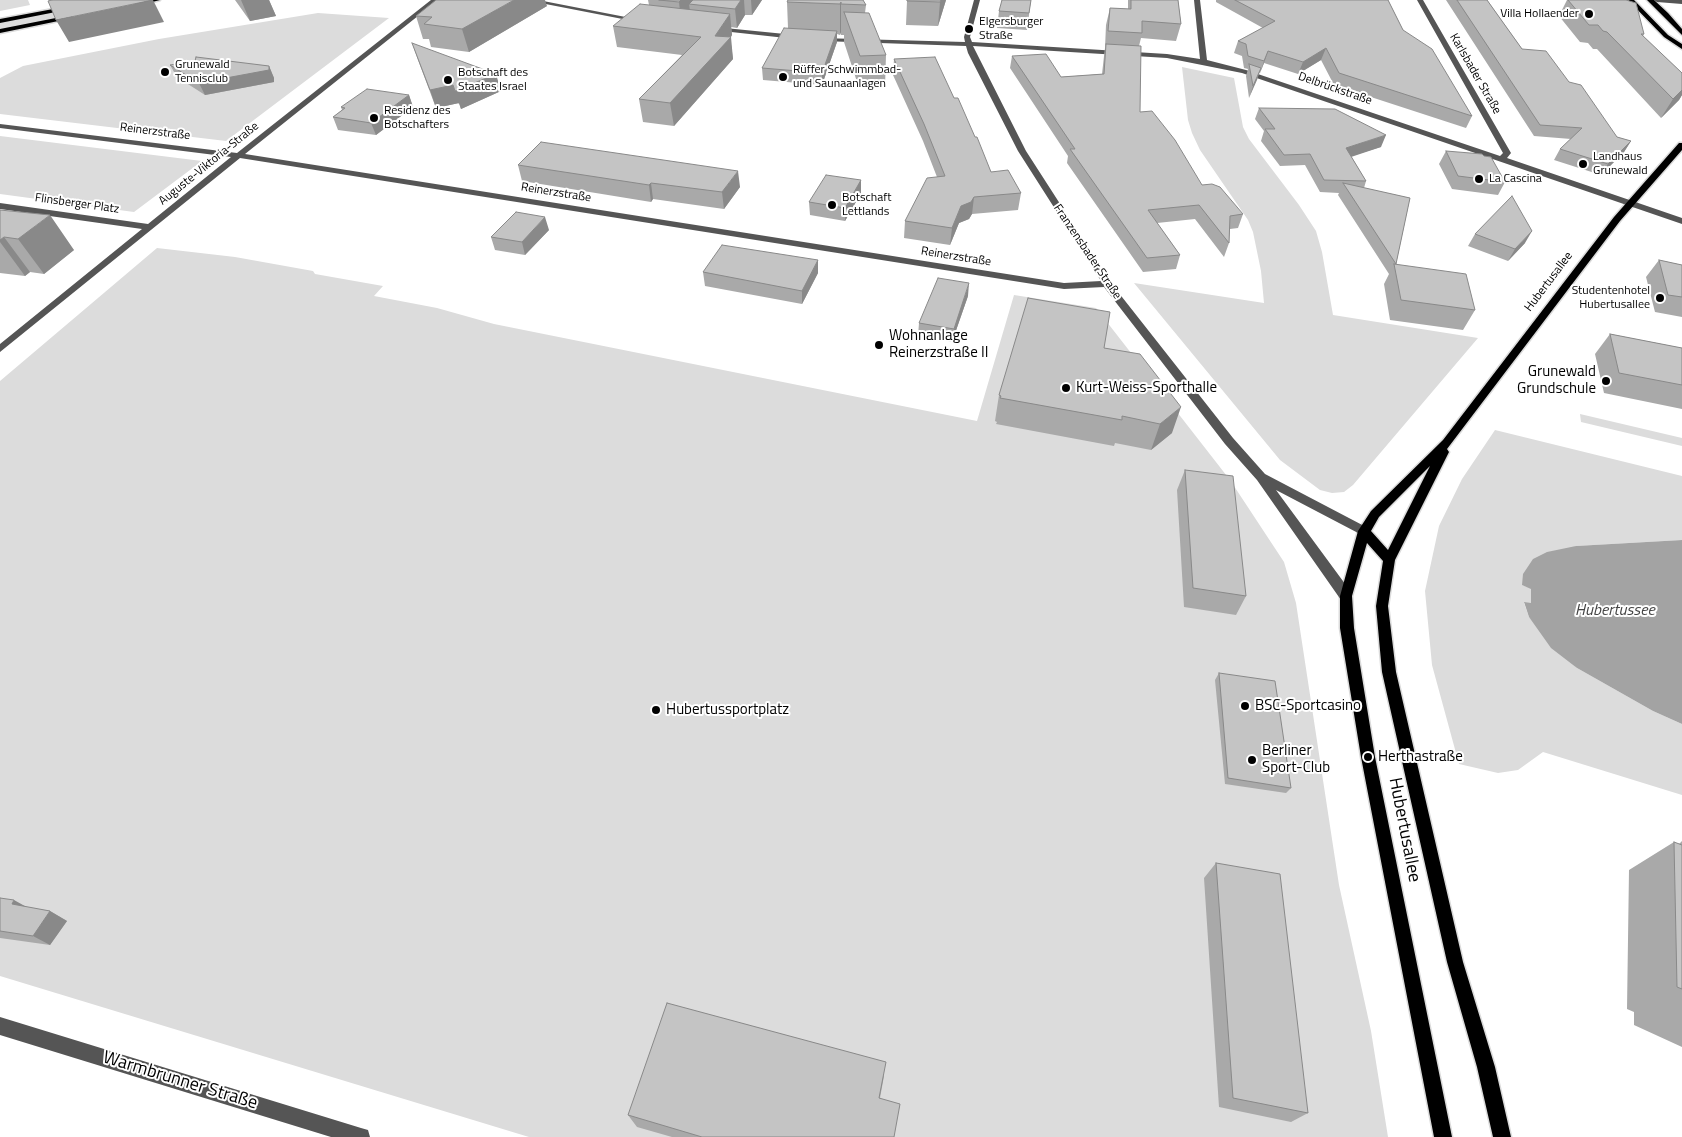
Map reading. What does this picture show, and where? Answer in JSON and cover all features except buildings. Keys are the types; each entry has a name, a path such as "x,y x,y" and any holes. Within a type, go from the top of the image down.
{"main road":[{"path":"129,6 157,0"},
{"path":"1650,0 1658,3 1682,33"},
{"path":"1631,3 1658,3"},
{"path":"1631,3 1666,36 1682,47"},
{"path":"0,22 78,6"},
{"path":"0,31 83,15"},
{"name":"Hubertusallee","path":"1443,1137 1367,748 1346,628 1346,596 1364,531 1375,514 1447,443 1631,204 1682,146"},
{"name":"Hubertusallee","path":"1447,443 1389,560 1382,606 1389,672 1455,962 1486,1067 1502,1137"},
{"path":"1364,531 1389,560"}],"street":[{"name":"Auguste-Viktoria-Straße","path":"0,349 434,0"},
{"path":"528,0 647,22"},
{"path":"818,38 968,44 967,37 977,0"},
{"path":"1197,0 1204,62"},
{"name":"Karlsbader Straße","path":"1420,0 1507,153 1502,158"},
{"path":"1658,3 1682,2"},
{"path":"1658,3 1682,8"},
{"path":"710,29 800,37"},
{"name":"Delbrückstraße","path":"968,44 1157,56 1204,62 1244,71 1682,221"},
{"name":"Franzensbader Straße","path":"968,44 984,83 1022,151 1107,284 1228,441 1261,477 1346,596"},
{"name":"Reinerzstraße","path":"0,126 239,155 986,275 1064,286 1107,284"},
{"name":"Flinsberger Platz","path":"0,206 150,227"},
{"name":"Franzensbader Straße","path":"1261,477 1364,531"},
{"name":"Warmbrunner Straße","path":"0,1026 361,1137"}],"shaded area":[{"path":"0,0 28,0 30,5 0,11"},
{"path":"122,0 143,0 0,28 0,24"},
{"name":"Grunewald Tennisclub","path":"318,13 389,18 226,141 0,114 0,78 23,66 159,39"},
{"path":"1182,67 1234,78 1243,127 1249,139 1299,205 1316,231 1322,252 1333,315 1478,338 1353,485 1344,492 1332,493 1320,490 1280,460 1134,283 1264,303 1261,271 1253,232 1248,220 1200,150 1192,133 1188,120"},
{"path":"0,136 202,161 134,212 0,194"},
{"name":"Hubertussportplatz","path":"157,248 235,257 313,271 315,274 383,286 374,296 437,308 494,324 977,421 1014,295 1096,308 1230,480 1284,562 1296,603 1339,885 1371,1031 1388,1137 529,1137 0,976 0,381"},
{"path":"1580,414 1682,438 1682,446 1581,422"},
{"path":"1495,430 1682,476 1682,540 1576,546 1522,585 1531,588 1531,603 1524,603 1529,617 1577,668 1653,711 1682,724 1682,795 1543,752 1518,770 1498,773 1459,764 1432,665 1425,591 1439,526 1462,479"}],"water":[{"name":"Hubertussee","path":"1682,540 1682,724 1653,711 1577,668 1551,648 1529,617 1524,602 1531,603 1531,589 1522,585 1523,574 1533,559 1547,552 1576,546"}],"place":[{"name":"Villa Hollaender","path":"1589,14"},
{"name":"Elgersburger Straße","path":"969,29"},
{"name":"Grunewald Tennisclub","path":"165,72"},
{"name":"Rüffer Schwimmbad- und Saunaanlagen","path":"783,77"},
{"name":"Botschaft des Staates Israel","path":"448,80"},
{"name":"Residenz des Botschafters","path":"374,118"},
{"name":"Landhaus Grunewald","path":"1583,164"},
{"name":"La Cascina","path":"1479,179"},
{"name":"Botschaft Lettlands","path":"832,205"},
{"name":"Studentenhotel Hubertusallee","path":"1660,298"},
{"name":"Wohnanlage Reinerzstraße II","path":"879,345"},
{"name":"Grunewald Grundschule","path":"1606,381"},
{"name":"Kurt-Weiss-Sporthalle","path":"1066,388"},
{"name":"BSC-Sportcasino","path":"1245,706"},
{"name":"Hubertussportplatz","path":"656,710"},
{"name":"Herthastraße","path":"1368,757"},
{"name":"Berliner Sport-Club","path":"1252,760"}]}
